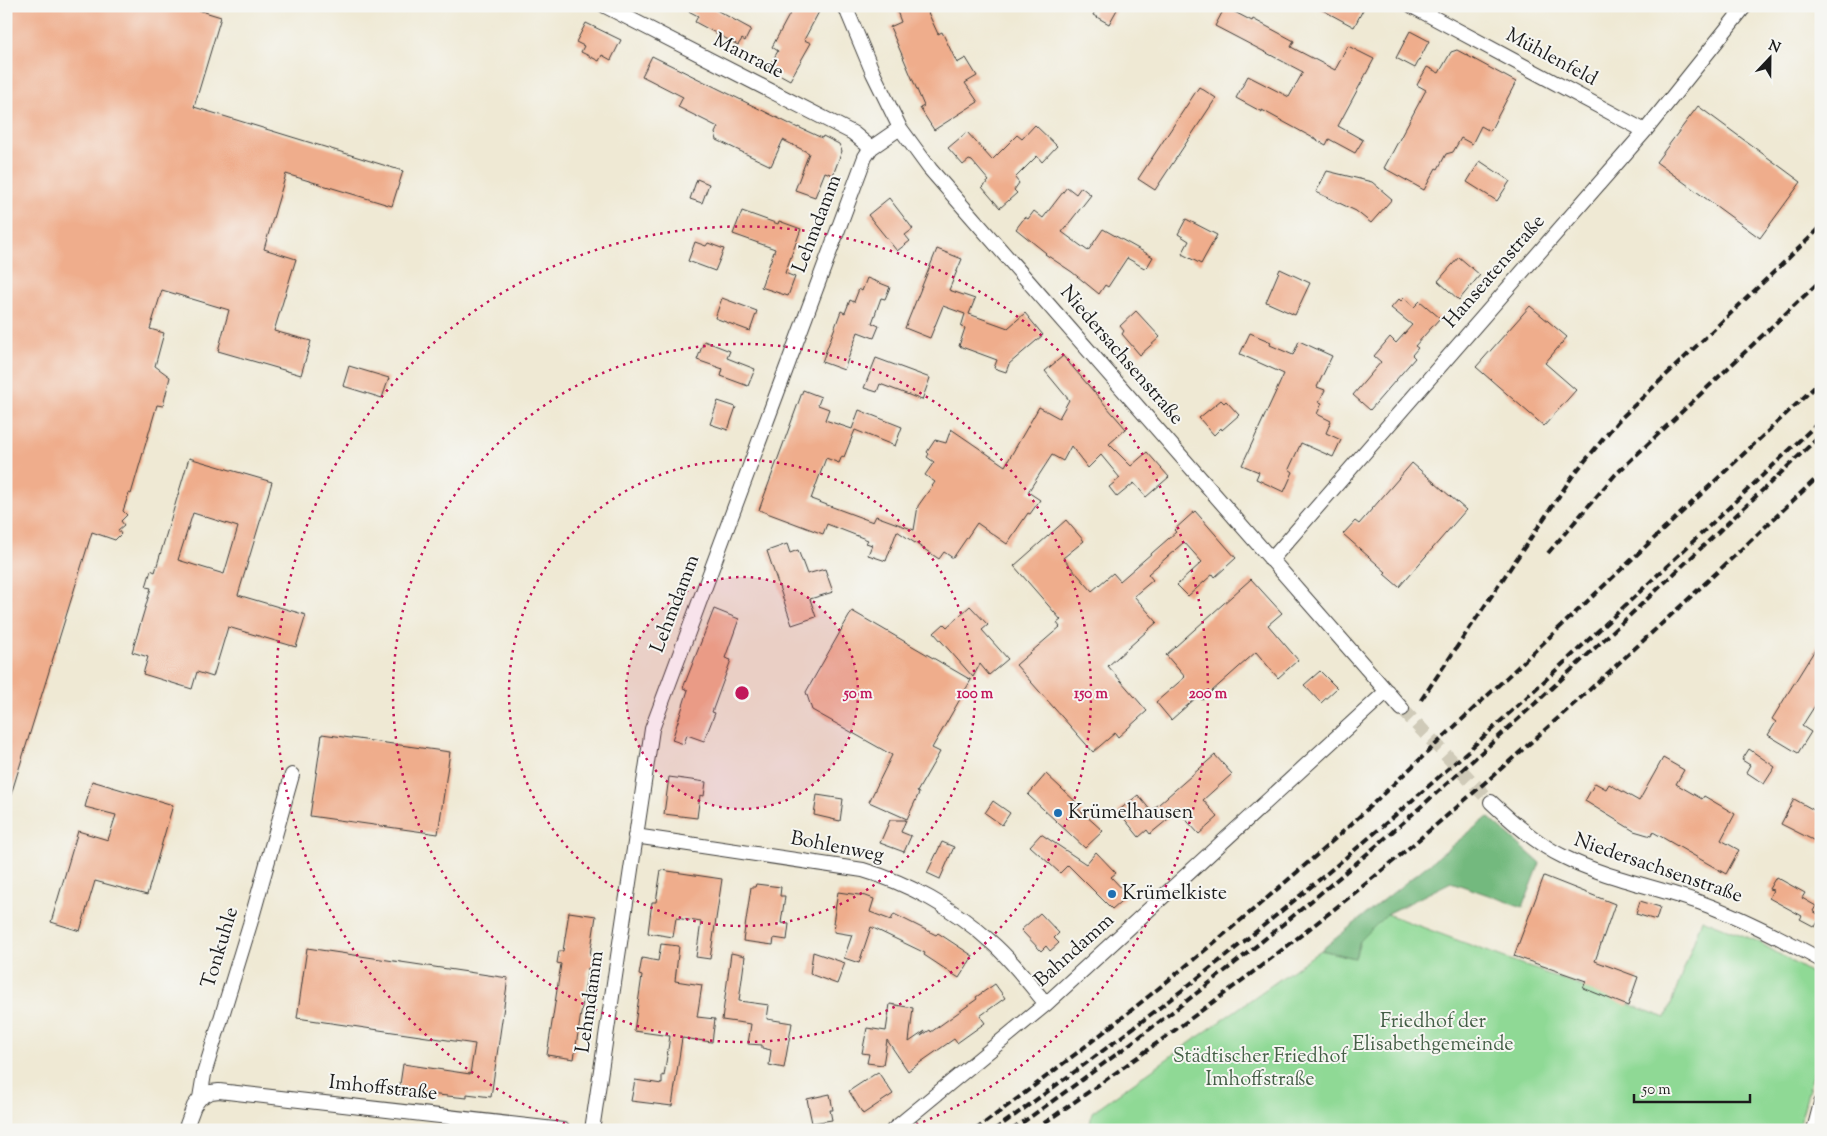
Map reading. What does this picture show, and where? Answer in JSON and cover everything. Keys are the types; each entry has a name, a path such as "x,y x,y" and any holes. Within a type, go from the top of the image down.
{"street":[{"name":"Manrade","path":"605,6 853,134 871,148"},
{"name":"Niedersachsenstraße","path":"845,6 873,74 900,128 930,169 1402,709"},
{"name":"Mühlenfeld","path":"1412,6 1645,131"},
{"name":"Hanseatenstraße","path":"1271,560 1645,131 1745,6"},
{"name":"Lehmdamm","path":"592,1130 635,836 652,729 659,706 865,157 871,148 900,128"},
{"name":"Bahndamm","path":"893,1130 1046,1004 1387,692"},
{"name":"Tonkuhle","path":"185,1130 194,1106 200,1098 204,1074 250,924 292,775"},
{"name":"Niedersachsenstraße","path":"1491,802 1536,840 1562,857 1592,870 1702,903 1737,917 1821,960"},
{"name":"Bohlenweg","path":"635,836 863,870 912,888 969,923 990,941 1046,1004"},
{"name":"Imhoffstraße","path":"200,1098 211,1092 219,1091 563,1130"},
{"path":"1814,1130 1821,1103"}],"green space":[{"path":"1488,817 1540,863 1523,907 1451,882 1387,914 1360,941 1355,958 1321,950"},
{"name":"Friedhof der Elisabethgemeinde","path":"1387,914 1666,1018 1702,919 1757,941 1821,979 1821,1044 1798,1130 1089,1130 1092,1112 1321,950 1355,958 1360,941"}],"building":[{"path":"6,6 185,6 221,17 194,107 403,171 392,206 286,174 264,249 296,259 274,331 311,341 301,375 218,351 229,310 162,290 150,329 164,333 155,366 170,377 163,406 157,405 131,494 129,493 123,511 127,515 121,521 124,525 118,530 121,534 115,540 92,532 9,801 6,801"},
{"path":"679,6 709,6 751,29 745,41 742,39 738,45 695,22 698,16"},
{"path":"794,6 822,6 804,40 811,43 790,80 768,68 778,51 772,47"},
{"path":"895,6 925,6 938,34 942,32 957,63 966,58 977,76 965,83 978,102 934,130 920,108 924,106 890,27 901,22"},
{"path":"1097,6 1119,6 1109,24 1093,15"},
{"path":"1315,6 1365,6 1354,27"},
{"path":"1225,7 1252,21 1253,19 1294,41 1291,47 1335,70 1348,46 1374,59 1338,126 1363,140 1355,153 1329,139 1326,145 1236,98 1248,76 1289,97 1303,72 1215,26"},
{"path":"586,23 621,40 611,60 602,55 599,61 581,52 584,46 576,42"},
{"path":"1410,31 1429,41 1415,68 1396,58"},
{"path":"1457,50 1516,82 1490,131 1481,126 1472,144 1461,138 1453,152 1446,154 1438,169 1436,168 1424,190 1384,168 1426,90 1417,85 1427,67 1439,73 1451,52"},
{"path":"652,56 798,128 822,138 823,136 839,144 842,151 833,175 825,172 815,197 795,190 809,153 783,140 771,166 717,140 715,133 718,127 678,107 683,97 642,76"},
{"path":"1199,87 1216,98 1155,190 1138,179"},
{"path":"1698,106 1801,182 1760,238 1656,162"},
{"path":"1035,125 1057,146 1042,162 1037,156 1015,178 1019,183 1014,190 1017,193 1000,208 982,187 989,181 972,161 969,160 963,165 948,148 967,132 992,160 1017,135 1022,139"},
{"path":"1480,161 1510,181 1497,201 1467,182"},
{"path":"1327,171 1372,182 1392,199 1371,223 1356,211 1316,192"},
{"path":"697,179 709,184 702,203 690,199"},
{"path":"1067,187 1076,194 1081,187 1091,195 1062,232 1088,251 1103,229 1153,257 1146,269 1127,258 1108,287 1105,285 1099,294 1072,272 1045,254 1016,229 1025,217 1028,219 1034,211 1043,218"},
{"path":"889,198 913,229 905,235 910,241 897,251 868,215"},
{"path":"742,211 778,224 779,221 801,229 785,273 795,277 788,296 761,287 775,249 733,234"},
{"path":"1186,219 1217,235 1201,264 1182,254 1189,241 1178,234"},
{"path":"695,242 706,246 708,243 724,249 715,271 688,261"},
{"path":"937,249 962,259 949,290 975,299 969,314 1008,328 1025,313 1043,335 1009,364 1006,372 994,368 997,360 959,346 965,328 961,327 965,314 943,306 930,338 905,328"},
{"path":"1459,257 1480,275 1459,300 1438,281"},
{"path":"1280,269 1310,283 1295,315 1266,302"},
{"path":"867,278 890,287 885,299 881,298 872,323 879,326 874,338 858,332 844,370 822,362 841,311 845,313 850,300 854,302 859,289 862,291"},
{"path":"722,298 757,311 750,331 715,318"},
{"path":"1404,298 1414,307 1420,301 1440,318 1415,346 1418,348 1412,355 1415,358 1370,410 1353,395 1381,362 1374,356 1390,337 1396,343 1412,325 1391,308 1399,299 1401,301"},
{"path":"1530,306 1567,337 1545,363 1576,390 1544,426 1476,367"},
{"path":"1136,311 1160,337 1140,355 1122,334 1124,331 1120,326"},
{"path":"1250,333 1271,342 1270,345 1293,355 1299,341 1332,356 1317,387 1325,390 1319,402 1322,403 1317,414 1331,421 1326,433 1341,440 1333,457 1301,443 1289,469 1293,472 1284,492 1256,479 1259,472 1242,465 1284,374 1240,354"},
{"path":"704,341 730,351 727,358 755,369 748,386 721,376 723,369 697,360"},
{"path":"1063,356 1126,429 1109,444 1131,466 1147,452 1169,477 1146,497 1134,483 1117,497 1109,487 1120,478 1101,455 1088,468 1071,446 1063,461 1052,455 1028,492 1040,500 1030,514 1028,513 1007,544 977,523 953,558 944,552 939,559 897,531 886,561 868,555 872,545 866,543 868,540 827,524 823,534 759,510 803,390 821,397 818,405 829,409 825,420 852,429 859,410 902,427 895,446 855,430 844,457 842,456 839,463 826,458 811,499 873,522 876,516 914,530 918,506 935,482 925,475 934,462 927,457 929,454 927,452 935,440 946,443 951,429 1005,466 1039,407 1059,418 1069,400 1045,371"},
{"path":"876,358 930,378 922,400 880,384 877,392 864,388"},
{"path":"349,366 389,378 382,398 343,386"},
{"path":"1221,400 1224,403 1226,401 1239,415 1214,435 1199,418"},
{"path":"718,401 736,407 728,430 710,424"},
{"path":"189,458 272,482 238,595 306,615 296,647 228,627 213,677 197,672 192,689 143,674 148,657 132,652 151,588 146,587 151,570 155,572","holes":["193,513 238,527 224,574 178,560"]},
{"path":"1412,463 1466,510 1399,587 1384,574 1386,572 1343,534 1355,521 1359,524"},
{"path":"1195,511 1236,558 1215,577 1213,574 1188,596 1177,585 1202,562 1184,542 1148,574 1153,580 1134,596 1157,622 1108,666 1147,711 1118,737 1115,733 1093,752 1016,665 1060,627 1057,623 1061,620 1014,566 1066,520 1084,541 1063,558 1092,591 1113,573 1120,581 1176,532 1174,530"},
{"path":"787,544 790,553 798,550 807,574 825,569 833,592 810,599 816,617 792,625 767,551"},
{"path":"1251,579 1282,613 1268,625 1298,660 1278,678 1256,652 1202,700 1198,696 1171,720 1156,702 1185,677 1166,655"},
{"path":"970,606 988,625 982,630 1008,659 989,675 980,664 973,677 934,633 944,624 947,627"},
{"path":"714,609 739,619 725,658 731,660 712,712 715,713 704,741 687,735 684,744 672,740 688,690 683,688"},
{"path":"852,611 971,680 932,748 940,752 917,792 919,793 907,819 869,802 892,755 812,710 806,692"},
{"path":"1821,640 1821,707 1816,704 1802,726 1811,732 1798,753 1768,735 1776,722 1772,719"},
{"path":"1320,671 1337,688 1321,703 1304,685"},
{"path":"322,734 450,752 438,834 310,816"},
{"path":"1749,749 1775,767 1764,784 1746,772 1750,765 1742,760"},
{"path":"1215,755 1232,774 1203,800 1218,817 1199,834 1178,811 1150,834 1147,830 1139,837 1118,811 1138,795 1151,811"},
{"path":"1663,758 1684,770 1676,784 1702,799 1704,796 1735,814 1721,840 1739,850 1726,874 1653,832 1651,836 1634,831 1585,801 1595,783 1606,789 1609,784 1639,801"},
{"path":"1046,774 1077,803 1075,806 1103,831 1085,848 1028,795"},
{"path":"669,777 706,782 704,796 700,795 697,818 664,814"},
{"path":"92,781 173,805 147,895 95,881 80,931 51,922 78,831 108,840 116,815 85,807"},
{"path":"817,795 843,799 840,821 814,815"},
{"path":"1794,799 1821,814 1821,844 1781,824"},
{"path":"993,801 1010,813 1002,825 985,813"},
{"path":"890,820 906,820 901,832 911,836 904,852 880,843"},
{"path":"1041,834 1086,864 1096,852 1116,873 1111,877 1128,895 1112,909 1068,865 1060,873 1030,846"},
{"path":"942,842 954,847 940,879 927,873"},
{"path":"661,870 722,879 710,959 696,957 701,922 676,918 673,937 648,933 652,902 656,902"},
{"path":"1544,876 1615,904 1595,961 1638,977 1628,1006 1583,988 1586,981 1514,956"},
{"path":"1776,877 1805,893 1802,898 1816,906 1813,911 1821,916 1815,927 1800,919 1802,916 1769,898 1773,890 1769,889"},
{"path":"756,884 781,887 780,896 785,896 781,923 789,924 787,940 774,938 773,945 743,941 751,887 755,887"},
{"path":"838,892 874,899 870,912 891,920 894,914 936,935 938,933 973,956 959,978 924,955 925,953 871,927 859,963 844,958 852,935 834,932 835,923 833,923"},
{"path":"1640,901 1660,907 1656,920 1636,914"},
{"path":"569,912 596,916 590,955 593,956 592,968 588,968 574,1059 547,1055 561,964 557,963 559,951 563,951"},
{"path":"1040,913 1059,933 1054,938 1059,943 1050,951 1046,946 1041,951 1021,930"},
{"path":"661,944 679,946 675,981 702,985 697,1017 715,1019 712,1042 682,1038 672,1106 631,1101 635,1080 662,1084 662,1075 664,1076 670,1036 634,1031 642,976 639,975 642,958 658,961"},
{"path":"307,948 508,978 491,1097 467,1094 467,1098 399,1091 403,1064 470,1074 475,1044 297,1018"},
{"path":"813,952 845,963 837,984 810,974"},
{"path":"731,953 745,956 739,1001 769,1005 767,1019 792,1023 784,1068 769,1065 771,1050 762,1048 762,1045 748,1044 751,1024 722,1020"},
{"path":"995,984 1005,998 980,1016 985,1023 957,1043 954,1039 908,1071 887,1040 883,1065 867,1063 869,1054 862,1053 867,1028 886,1031 890,1004 913,1008 909,1042 925,1031 921,1036 930,1030 931,1032"},
{"path":"878,1072 893,1094 863,1114 849,1091"},
{"path":"830,1094 833,1110 830,1110 832,1120 812,1123 807,1099"}],"tunnel":[{"path":"1402,709 1491,802"}],"railway":[{"path":"1421,700 1574,474 1618,421 1821,227"},
{"path":"1548,553 1615,475 1821,280"},
{"path":"975,1130 1071,1058 1164,984 1346,829 1821,381"},
{"path":"994,1130 1056,1086 1237,947 1412,801 1646,586 1821,420"},
{"path":"1012,1130 1193,996 1368,853 1540,699 1821,435"},
{"path":"1034,1130 1212,1003 1385,868 1606,675 1821,474"}],"place":[{"name":"Krümelhausen","path":"1058,813"},
{"name":"Krümelkiste","path":"1112,894"}],"park label":[{"name":"Städtischer Friedhof Imhoffstraße","path":"1260,1068"}]}
